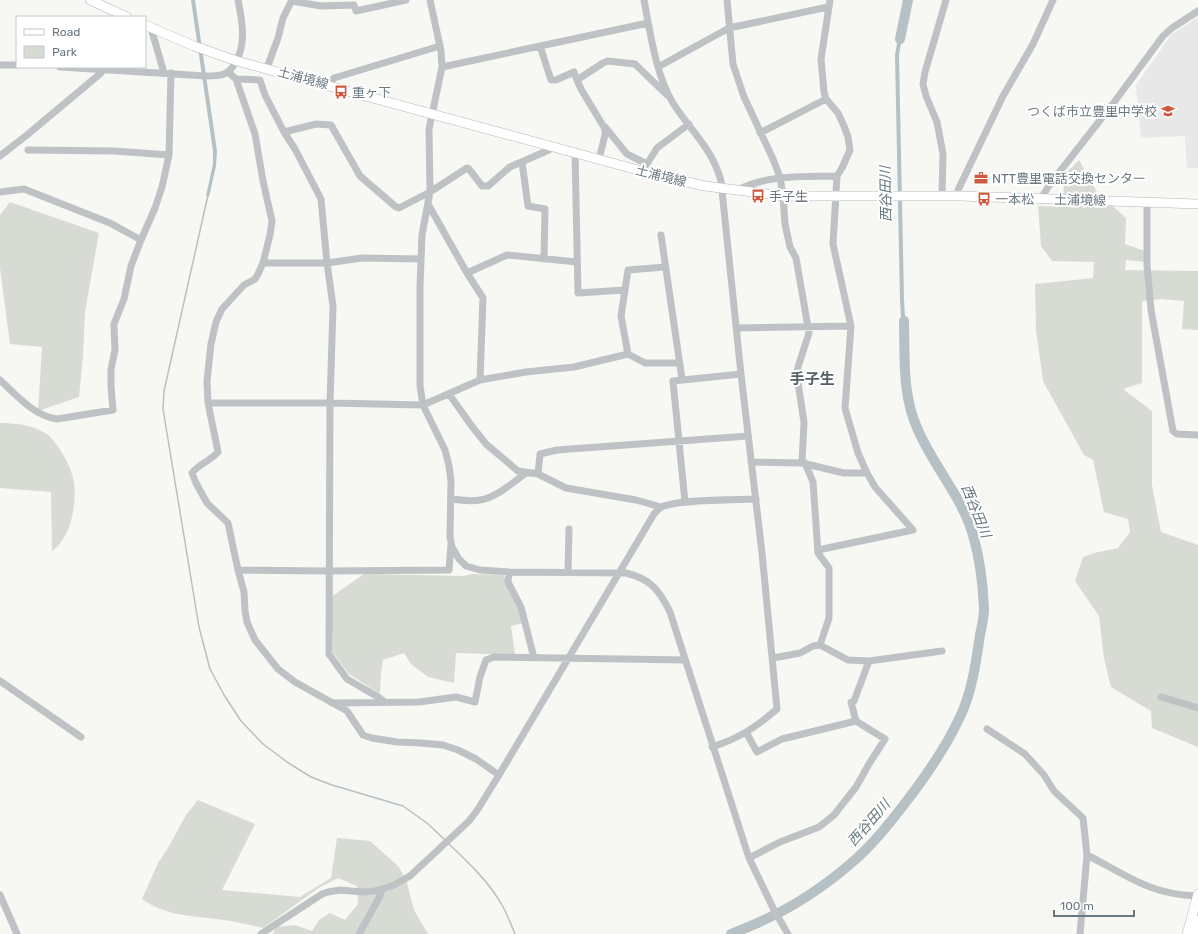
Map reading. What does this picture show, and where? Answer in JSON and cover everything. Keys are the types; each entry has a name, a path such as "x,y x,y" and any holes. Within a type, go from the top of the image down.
{"main road":[{"path":"90,0 125,16"},
{"name":"土浦境線","path":"148,27 202,50 237,61 267,68 431,115 599,159 647,168 685,182 783,196 957,196 1198,204"},
{"path":"1187,934 1198,896"},
{"path":"1194,934 1198,920"}],"street":[{"path":"80,68 217,76 228,72 237,61 241,52 242,22 238,0"},
{"path":"267,68 278,38 283,18 292,0 321,6 354,5 356,11 406,0"},
{"path":"238,570 448,570 451,543 449,466 445,450 423,405 420,386 422,235 430,192 429,135 431,115 442,66 440,46 430,0"},
{"path":"644,0 658,67 668,95 699,137 714,162 720,176 773,658 777,709 735,740 712,747"},
{"path":"727,0 733,64 737,78 780,177 785,224 790,247 796,258 809,333 798,367 797,376 804,422 803,463 813,482 818,553 829,568 829,618 820,645"},
{"path":"942,196 943,154 937,122 926,96 923,84 925,72 946,0"},
{"path":"957,196 958,190 1003,96 1032,44 1053,0"},
{"path":"658,67 729,28 829,3 821,59 824,92 826,99 838,113 844,126 848,137 850,150 837,176 832,244 851,326 845,408 858,454 867,473 875,487 913,530 818,550"},
{"path":"1042,200 1042,197 1050,184 1112,105 1163,36 1172,28 1198,11"},
{"path":"442,66 648,23"},
{"path":"0,380 26,404 44,416 58,419 113,410 111,369 115,350 114,324 124,299 131,266 140,240 156,208 169,155 168,73 148,27"},
{"path":"328,85 334,78 440,46"},
{"path":"540,46 551,80 556,80 574,72 581,89 604,125 628,154 647,168 657,148 689,124"},
{"path":"577,80 608,61 635,64 668,95"},
{"path":"0,65 16,65"},
{"path":"0,156 28,136 101,73 101,69"},
{"path":"228,72 236,79 255,134 272,221 263,263 255,279 244,285 232,298 222,310 216,322 207,381 208,403 218,452 197,467 192,474 207,503 228,523 244,592 247,622 256,641 278,669 295,682 347,711 363,735 397,742 443,745 458,750 476,759 499,775"},
{"path":"236,79 260,80 265,95 284,132 295,148 321,199 333,306 330,403 329,654 347,679 385,702"},
{"path":"760,133 826,99"},
{"path":"284,132 316,124 331,125 360,176 399,208 430,192 467,168 470,169 482,186 488,186 510,167 549,150 550,146"},
{"path":"599,159 605,135 604,125"},
{"path":"28,150 114,151 169,155"},
{"path":"575,152 578,293 625,290"},
{"path":"522,162 528,206 545,209 544,259"},
{"path":"738,190 762,181 780,177 837,176"},
{"path":"0,192 24,189 110,223 140,240"},
{"path":"1147,202 1147,265 1151,310 1173,431 1177,434 1198,436"},
{"path":"428,204 483,298 480,380"},
{"path":"661,235 682,379"},
{"path":"467,273 507,255 578,262"},
{"path":"263,263 327,263 362,258 421,259"},
{"path":"628,354 622,316 628,270 665,267"},
{"path":"736,328 851,326"},
{"path":"208,403 423,405 480,380 526,372 574,367 628,354 645,363 679,363"},
{"path":"686,502 673,381 741,374"},
{"path":"449,394 486,444 518,471 538,474 566,488 636,500 660,507"},
{"path":"538,474 540,454 551,451 679,440 748,436"},
{"path":"751,462 803,463 844,473 867,473"},
{"path":"451,499 480,500 493,495 526,473"},
{"path":"261,934 312,900 328,892 340,890 363,892 382,890 410,876 469,821 499,775 618,573 654,514 660,507 667,504 686,502 756,499"},
{"path":"568,572 570,529"},
{"path":"451,543 454,552 466,566 480,570 509,572 618,573 638,576 652,584 662,595 670,612 712,747 749,858 779,920 788,934"},
{"path":"509,572 508,582 521,607 534,658"},
{"path":"773,658 800,652 813,646 820,645 848,660 869,662 942,651"},
{"path":"332,703 419,702 456,697 475,702 480,677 486,660 494,657 685,660"},
{"path":"749,858 780,842 819,827 834,815 856,787 885,740 856,721 850,702 854,701 869,662"},
{"path":"0,681 81,737"},
{"path":"1161,697 1198,708"},
{"path":"746,732 757,752 782,739 856,721"},
{"path":"987,729 1025,754 1044,776 1054,791 1083,818 1087,856 1080,934"},
{"path":"1087,856 1141,883 1165,892 1179,895 1198,896"},
{"path":"359,934 382,890"},
{"path":"0,895 17,934"}],"shaded area":[{"path":"191,0 195,0 217,151 216,166 209,197 206,196 213,164 213,151"},
{"name":"つくば市立豊里中学校","path":"1198,17 1198,168 1187,168 1185,136 1141,138 1136,85 1171,35"},
{"path":"900,26 904,27 899,55 906,335 902,334 900,300 895,55"}],"green space":[{"path":"1079,160 1097,192 1126,218 1125,244 1145,251 1145,262 1126,260 1125,270 1198,271 1198,330 1182,329 1184,301 1161,299 1142,301 1142,383 1123,389 1152,411 1152,485 1161,532 1198,545 1198,747 1152,728 1151,711 1111,687 1104,658 1099,616 1075,581 1083,557 1118,548 1130,532 1128,519 1104,512 1093,460 1084,455 1043,381 1036,330 1035,284 1093,278 1094,262 1052,261 1041,246 1038,206 1063,207 1064,175"},
{"path":"10,202 99,233 85,312 79,397 38,411 42,347 10,344 0,268 0,215"},
{"path":"0,423 29,426 47,434 59,448 69,466 75,492 71,521 62,541 52,551 51,492 0,488"},
{"path":"364,574 464,576 472,574 503,575 508,582 524,623 511,626 515,655 456,653 454,683 428,677 411,664 404,653 383,660 380,694 349,674 333,653 331,597"},
{"path":"198,800 255,824 222,890 300,897 331,878 337,838 370,841 398,866 406,879 414,910 428,934 273,934 276,927 295,925 312,931 319,920 330,913 345,920 358,904 357,886 338,878 320,887 263,928 224,920 182,915 152,905 142,899 158,863 186,815"}],"waterway":[{"name":"西谷田川","path":"900,39 908,0"},
{"path":"208,195 164,391 163,409 199,627 210,669 224,695 241,721 263,744 287,762 311,777 332,785 403,806 427,823 445,840"},
{"name":"西谷田川","path":"731,934 778,913 800,901 831,880 865,851 900,810 935,761 960,717 971,687 984,612 979,562 973,535 968,521 955,495 925,444 913,417 909,404 905,377 904,321"},
{"path":"449,844 471,865 491,888 504,908 515,934"}],"place":[{"name":"重ヶ下","path":"341,92"},
{"name":"つくば市立豊里中学校","path":"1168,111"},
{"name":"NTT豊里電話交換センター","path":"981,178"},
{"name":"手子生","path":"758,196"},
{"name":"一本松","path":"984,199"}],"district":[{"name":"手子生","path":"812,379"}]}
